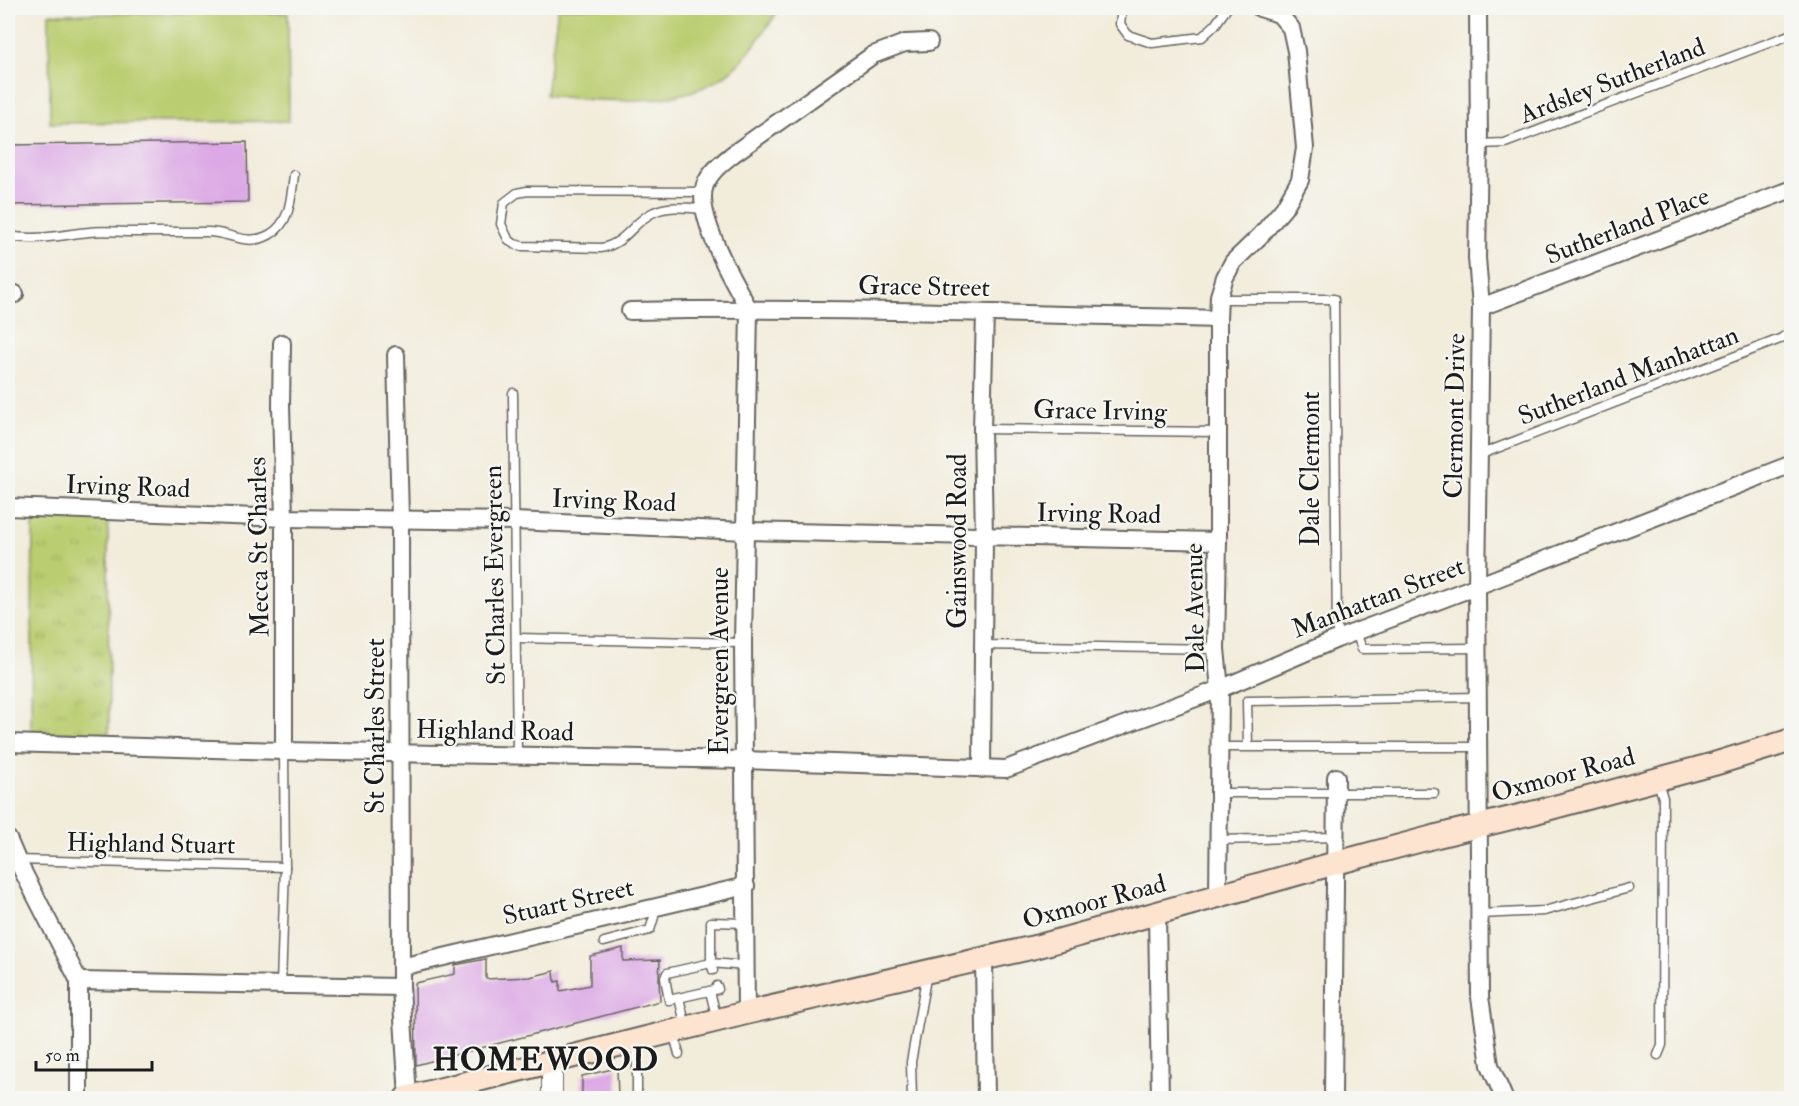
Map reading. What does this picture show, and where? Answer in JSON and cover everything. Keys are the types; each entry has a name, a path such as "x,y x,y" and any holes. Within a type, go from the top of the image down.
{"main road":[{"name":"Oxmoor Road","path":"407,1098 679,1029 984,960 1336,863 1714,764 1791,740"}],"street":[{"name":"Dale Avenue","path":"1218,896 1220,689 1216,649 1220,299 1225,277 1233,262 1261,235 1284,208 1300,180 1305,148 1296,51 1291,28 1279,14 1260,8"},
{"name":"Clermont Drive","path":"1478,8 1477,258 1481,307 1477,586 1480,997 1490,1065 1504,1098"},
{"path":"748,309 725,268 713,239 704,200 704,185 715,169 733,154 873,55 905,43 929,42"},
{"name":"Sutherland Place","path":"1481,307 1791,193"},
{"name":"Grace Street","path":"630,311 748,309 1218,319"},
{"name":"Evergreen Avenue","path":"746,1013 743,643 748,309"},
{"name":"Gainswood Road","path":"982,769 984,537 982,429 985,313"},
{"name":"Mecca St Charles","path":"282,343 284,751"},
{"name":"St Charles Street","path":"396,355 400,518 401,987 407,1098"},
{"name":"Manhattan Street","path":"982,769 1006,770 1220,689 1337,639 1791,464"},
{"name":"Irving Road","path":"8,507 284,518 514,521 746,531 1218,541"},
{"name":"Highland Road","path":"8,743 401,754 744,760 982,769"},
{"path":"1333,1098 1336,785"},
{"path":"8,839 79,981 79,1098"},
{"name":"Stuart Street","path":"401,967 746,886"},
{"path":"1157,914 1160,1098"},
{"path":"984,960 986,1098"},
{"path":"79,981 401,987"},
{"path":"552,1061 552,1098"}],"lane":[{"path":"1122,8 1120,24 1128,35 1152,43 1202,37 1215,25 1227,8"},
{"name":"Ardsley Sutherland","path":"1479,144 1505,143 1791,34"},
{"path":"8,236 52,238 90,232 215,232 237,239 261,238 270,235 281,226 287,217 294,175"},
{"path":"527,191 704,200 652,212 612,247 601,249 522,246 508,239 501,224 504,203 517,193 527,191"},
{"name":"Dale Clermont","path":"1220,299 1334,299 1337,639"},
{"name":"Sutherland Manhattan","path":"1479,456 1780,339 1791,331"},
{"name":"St Charles Evergreen","path":"513,393 517,756"},
{"name":"Grace Irving","path":"982,429 1217,432"},
{"path":"1356,632 1362,649 1479,648"},
{"path":"516,638 743,643"},
{"path":"982,645 1216,649"},
{"path":"1248,746 1248,701 1479,697"},
{"path":"1219,747 1479,747"},
{"path":"281,985 285,867 284,751"},
{"path":"1657,778 1663,798 1662,1045 1658,1055"},
{"path":"1219,794 1336,785 1434,793"},
{"path":"1219,840 1336,837"},
{"name":"Highland Stuart","path":"17,860 285,867"},
{"path":"1480,914 1544,911 1629,888"},
{"path":"604,942 650,930 654,917 653,907"},
{"path":"712,967 711,922 746,923"},
{"path":"717,1020 713,988 669,1000 665,978 667,973 682,974 712,967 746,966"},
{"path":"912,1098 911,1062 927,973"},
{"path":"679,1054 679,1029 685,996"},
{"path":"637,1040 637,1098"}],"green space":[{"path":"558,8 779,8 747,55 721,78 703,88 682,94 612,101 546,95"},
{"path":"288,13 289,121 50,123 49,14"},
{"path":"33,515 108,517 109,733 31,733"}],"building":[{"path":"247,142 248,202 8,205 8,145"},
{"path":"623,948 623,961 660,960 660,1001 416,1065 415,983 455,974 455,965 486,959 486,979 530,977 554,971 555,982 560,981 560,991 590,985 590,956"},
{"path":"617,1068 618,1098 582,1098 582,1076"}],"district":[{"name":"HOMEWOOD","path":"546,1059"}]}
